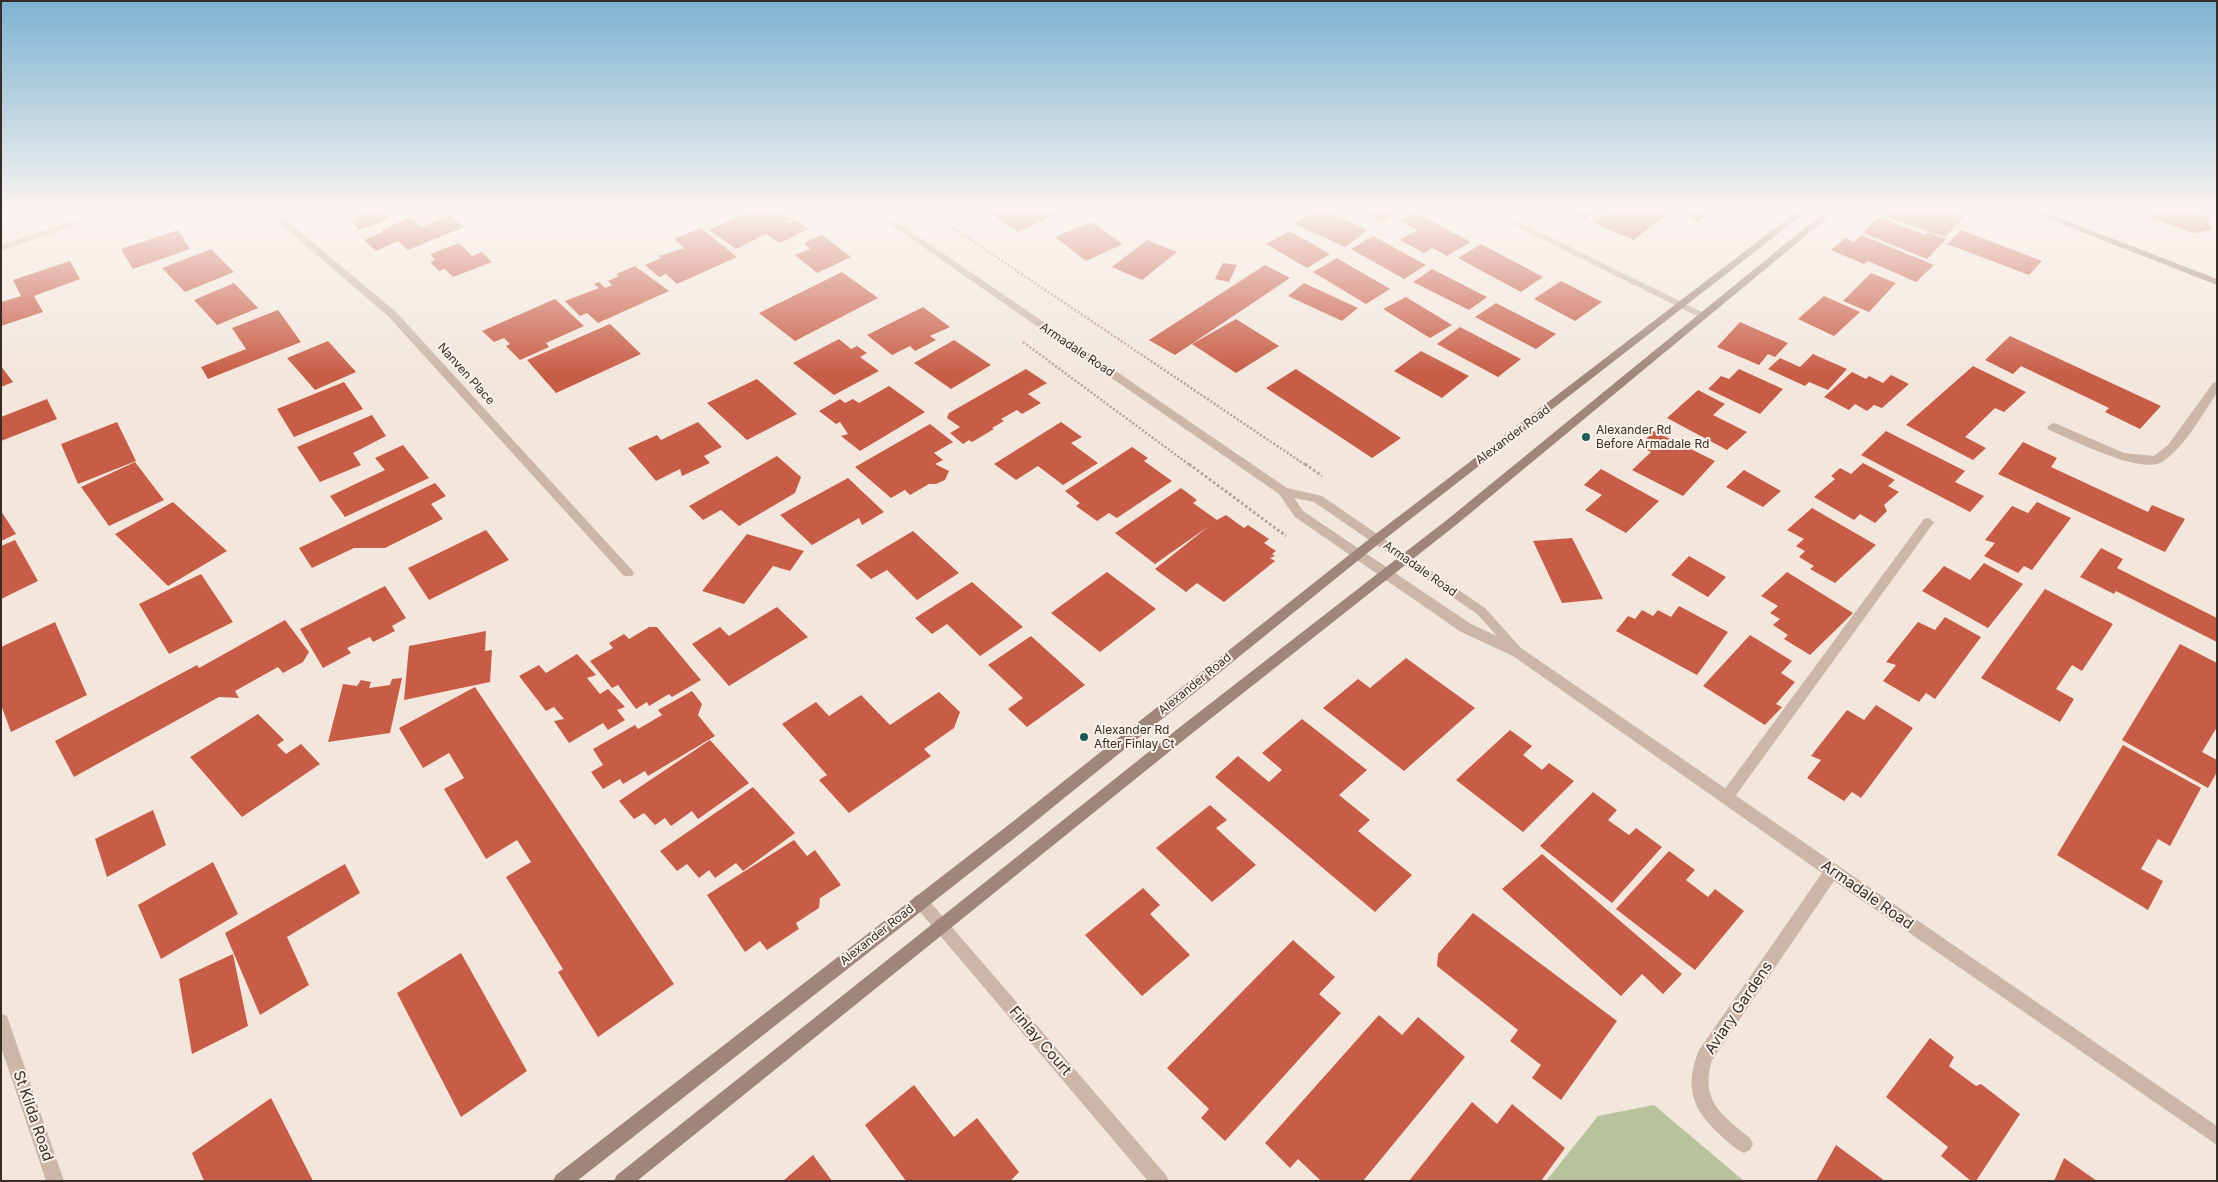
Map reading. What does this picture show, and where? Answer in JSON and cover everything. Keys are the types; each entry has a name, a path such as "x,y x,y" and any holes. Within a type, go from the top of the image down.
{"main road":[{"name":"Alexander Road","path":"562,1181 1016,828 1377,539 1733,264"},
{"name":"Alexander Road","path":"623,1181 1184,731 1460,516 1766,264"},
{"path":"2170,264 2217,282"}],"street":[{"name":"Nanven Place","path":"333,264 392,314 628,574"},
{"name":"Armadale Road","path":"952,264 1283,491 1299,514 1358,555 1466,628 1518,652 1726,798 2217,1136"},
{"path":"1598,264 1703,315"},
{"path":"2053,427 2122,457 2156,460 2172,448 2217,384"},
{"name":"Armadale Road","path":"1283,491 1318,499 1405,558 1481,611 1518,652"},
{"path":"1726,798 1928,522"},
{"name":"Aviary Gardens","path":"1744,1144 1717,1123 1704,1102 1699,1080 1705,1056 1832,871"},
{"name":"Finlay Court","path":"920,902 943,926 1160,1181"},
{"name":"St Kilda Road","path":"1,1022 55,1181"}],"path":[{"path":"1007,264 1328,480"}],"green space":[{"path":"1654,1105 1744,1181 1546,1181 1598,1116"}],"building":[{"path":"61,264 72,264 80,279 34,296 43,312 1,326 1,302 21,296 13,280"},
{"path":"130,264 147,264 133,269"},
{"path":"172,264 226,264 234,272 185,292 162,268"},
{"path":"432,264 486,264 453,277 445,269 439,271"},
{"path":"721,264 677,284 666,274 659,277 645,265"},
{"path":"806,264 836,264 817,273"},
{"path":"1116,264 1162,264 1142,280 1112,267"},
{"path":"1222,264 1237,265 1229,282 1215,279"},
{"path":"1300,264 1313,264 1307,268"},
{"path":"1326,264 1348,264 1390,289 1366,304 1313,272"},
{"path":"1378,264 1426,265 1404,279"},
{"path":"1469,264 1519,264 1543,277 1521,292"},
{"path":"1875,264 1934,265 1916,282"},
{"path":"2000,264 2039,264 2029,275"},
{"path":"1265,265 1290,278 1175,355 1149,340"},
{"path":"635,266 669,291 598,323 587,313 580,316 565,301 599,288 594,284 599,282 605,288 612,285 608,281 619,276 616,274"},
{"path":"1432,269 1487,297 1469,310 1413,282"},
{"path":"842,272 878,298 795,341 759,313"},
{"path":"1871,273 1896,283 1869,312 1843,301"},
{"path":"1561,281 1602,302 1575,321 1534,299"},
{"path":"234,283 258,308 217,325 194,300"},
{"path":"1304,283 1358,308 1342,321 1288,296"},
{"path":"1824,296 1860,312 1834,336 1798,319"},
{"path":"1406,297 1452,325 1430,338 1383,309"},
{"path":"555,299 584,326 546,343 549,347 520,360 506,346 510,344 504,338 494,342 482,331"},
{"path":"1496,303 1556,334 1536,349 1475,317"},
{"path":"923,307 950,327 930,336 936,340 915,351 910,346 892,355 867,335"},
{"path":"278,310 301,342 208,379 201,367 246,349 232,328"},
{"path":"1236,319 1279,346 1236,373 1192,344"},
{"path":"1740,322 1788,343 1775,357 1768,354 1759,365 1717,347"},
{"path":"610,324 641,354 556,393 527,360"},
{"path":"1460,327 1521,359 1498,377 1437,344"},
{"path":"2010,336 2161,406 2140,429 2105,412 2109,408 2021,366 2013,374 1985,360"},
{"path":"839,339 851,349 857,346 867,353 860,357 879,371 834,395 793,363"},
{"path":"954,340 991,365 951,389 914,363"},
{"path":"328,341 356,372 315,390 287,358"},
{"path":"1421,351 1469,376 1442,398 1394,371"},
{"path":"1813,354 1847,369 1828,390 1809,382 1805,386 1768,369 1780,358 1800,367"},
{"path":"1,366 13,382 1,387"},
{"path":"1973,366 2026,392 2004,412 1995,408 1965,437 1986,448 1973,460 1906,425"},
{"path":"1026,369 1047,383 1028,394 1041,403 1022,414 1017,410 1001,419 1004,421 972,442 969,440 963,444 950,433 960,427 947,418 949,413"},
{"path":"1296,369 1401,438 1372,458 1266,388"},
{"path":"1739,369 1783,389 1760,414 1708,389 1721,376 1729,379"},
{"path":"1852,372 1866,379 1869,376 1883,383 1891,375 1909,384 1882,408 1874,405 1867,411 1855,404 1849,410 1824,397"},
{"path":"757,379 797,414 747,440 707,403"},
{"path":"344,382 363,409 294,437 277,409"},
{"path":"889,386 925,412 860,451 841,436 848,434 840,422 836,424 819,411 840,399 845,403 853,399 859,403"},
{"path":"1698,390 1725,404 1713,415 1747,432 1727,450 1667,418"},
{"path":"47,399 57,419 1,441 1,417"},
{"path":"372,415 386,436 353,453 361,465 320,482 297,447"},
{"path":"117,422 136,461 78,484 61,444"},
{"path":"698,422 722,447 704,456 710,463 682,476 680,469 656,481 628,448 657,435 661,440"},
{"path":"1061,422 1082,437 1071,443 1098,463 1063,485 1038,466 1016,480 994,464"},
{"path":"930,424 953,442 934,453 943,460 935,464 949,471 945,480 936,484 929,484 910,495 905,490 891,498 855,467"},
{"path":"1654,431 1715,461 1683,496 1632,470 1651,452 1639,446"},
{"path":"1886,431 1965,471 1955,482 1984,496 1970,512 1861,455"},
{"path":"2023,442 2057,458 2051,467 2148,512 2152,505 2185,519 2165,552 1998,474"},
{"path":"403,445 429,478 345,517 330,496 385,470 375,458"},
{"path":"1132,447 1148,458 1144,461 1172,481 1117,518 1109,513 1097,521 1076,506 1080,503 1065,491"},
{"path":"777,456 801,477 795,493 739,526 721,510 703,520 689,506"},
{"path":"135,462 164,500 109,526 81,487"},
{"path":"1863,463 1895,480 1888,486 1899,492 1884,505 1887,511 1875,523 1860,514 1854,520 1814,497 1835,479 1831,476 1840,468 1851,474"},
{"path":"1601,469 1659,501 1626,533 1585,510 1602,495 1584,485"},
{"path":"1744,470 1781,491 1763,507 1726,487"},
{"path":"848,478 884,512 862,525 859,518 812,545 780,515"},
{"path":"435,483 446,496 431,504 443,519 385,548 354,548 312,568 299,548"},
{"path":"1181,488 1197,500 1193,503 1217,520 1226,515 1244,528 1248,525 1269,539 1264,543 1276,551 1272,554 1275,556 1270,558 1275,561 1224,602 1197,583 1186,592 1155,569 1209,526 1155,564 1115,533"},
{"path":"173,502 227,551 168,586 115,534"},
{"path":"2037,502 2071,518 2032,570 2024,566 2018,573 1984,556 1995,543 1985,540 2012,506 2028,513"},
{"path":"1812,508 1876,545 1835,583 1810,569 1814,566 1799,557 1805,551 1796,546 1804,539 1787,530"},
{"path":"1,511 16,534 1,541"},
{"path":"486,530 509,560 429,600 408,568"},
{"path":"913,531 959,573 917,600 887,570 871,579 856,565"},
{"path":"747,534 804,551 790,571 773,566 744,604 702,591"},
{"path":"1572,538 1603,599 1562,603 1533,541"},
{"path":"15,540 38,581 1,599 1,546"},
{"path":"2101,548 2123,559 2117,568 2217,618 2217,642 2116,591 2114,594 2080,577"},
{"path":"1689,556 1726,577 1708,597 1671,575"},
{"path":"1984,563 2023,584 1988,628 1922,591 1944,566 1970,580"},
{"path":"1107,572 1156,609 1100,652 1051,613"},
{"path":"1787,572 1853,613 1810,655 1784,639 1788,635 1773,625 1780,619 1770,613 1778,606 1761,596"},
{"path":"201,574 233,622 169,654 139,604"},
{"path":"972,582 1023,627 980,656 947,624 932,634 915,618"},
{"path":"385,586 406,618 392,626 395,631 373,642 370,637 347,648 351,653 323,668 300,629"},
{"path":"2045,589 2113,624 2082,671 2072,665 2056,689 2074,699 2060,722 1981,678"},
{"path":"1679,606 1728,632 1697,675 1616,631 1628,616 1635,619 1642,610 1653,616 1658,610 1671,617"},
{"path":"777,607 808,637 729,686 692,644 720,627 729,636"},
{"path":"1945,617 1981,637 1935,699 1926,693 1919,702 1883,681 1896,665 1886,662 1918,622 1935,630"},
{"path":"285,620 309,652 303,662 283,673 278,667 235,691 239,698 219,697 74,777 55,741 197,665 199,668"},
{"path":"55,622 87,695 11,732 1,705 1,647"},
{"path":"649,627 657,627 701,680 672,697 669,694 649,706 647,702 636,709 618,685 612,688 590,661 613,648 609,643 624,634 629,639"},
{"path":"486,631 485,651 492,650 490,682 404,700 409,646"},
{"path":"1750,635 1792,661 1781,673 1795,682 1776,704 1782,707 1765,725 1703,686"},
{"path":"1031,636 1085,685 1027,727 1008,709 1023,698 988,665"},
{"path":"2180,644 2217,663 2217,727 2202,752 2217,760 2217,772 2208,788 2122,740"},
{"path":"577,654 596,675 587,678 600,694 608,689 625,707 617,710 625,720 608,730 603,723 569,743 554,721 564,719 554,707 546,711 519,676 539,665 546,673"},
{"path":"1406,658 1475,708 1404,771 1323,708 1358,679 1370,688"},
{"path":"402,678 390,733 328,742 343,684 357,686 361,680 371,682 369,688 390,685 392,679"},
{"path":"475,687 674,984 598,1037 558,972 563,969 506,877 531,862 517,840 486,859 444,789 464,778 449,753 423,768 399,728"},
{"path":"692,691 702,704 698,715 715,736 648,776 645,771 623,784 620,779 603,789 591,772 603,765 593,749 635,725 638,729 662,715 658,710"},
{"path":"939,692 960,712 954,728 924,749 931,756 849,813 819,780 827,775 782,724 816,702 829,716 861,695 890,725"},
{"path":"1876,705 1913,728 1861,798 1852,792 1844,801 1807,778 1821,760 1811,756 1847,710 1864,720"},
{"path":"258,714 284,740 277,745 286,754 301,744 320,764 242,817 190,757"},
{"path":"1302,719 1367,770 1339,795 1370,820 1358,831 1412,875 1375,912 1215,777 1238,756 1269,782 1282,770 1262,753"},
{"path":"1510,730 1532,746 1523,755 1542,770 1549,763 1574,781 1523,832 1456,780"},
{"path":"710,740 749,783 698,819 692,811 671,826 665,818 655,825 644,813 634,819 619,801"},
{"path":"2123,745 2201,788 2170,846 2158,839 2141,869 2163,881 2148,910 2057,855"},
{"path":"753,787 795,833 743,871 736,863 715,878 709,870 699,878 687,864 677,871 660,851"},
{"path":"1593,792 1617,810 1608,820 1629,835 1636,828 1662,847 1612,903 1540,846"},
{"path":"1210,805 1227,820 1216,828 1256,865 1212,902 1156,848"},
{"path":"153,810 166,845 107,877 95,839"},
{"path":"794,840 807,856 815,850 841,885 820,898 819,908 796,923 799,929 767,950 760,941 745,952 707,895"},
{"path":"1669,851 1695,870 1686,880 1708,897 1715,889 1744,911 1695,970 1616,909"},
{"path":"1542,854 1682,974 1663,994 1642,974 1621,996 1502,889"},
{"path":"213,862 238,914 161,959 138,905"},
{"path":"345,864 360,893 287,937 309,985 260,1015 225,933"},
{"path":"1143,888 1160,905 1150,914 1190,955 1142,996 1085,935"},
{"path":"1473,913 1617,1021 1561,1100 1532,1078 1541,1065 1510,1041 1518,1030 1437,966 1438,954"},
{"path":"1293,940 1335,977 1319,994 1341,1013 1225,1141 1201,1118 1209,1109 1167,1068"},
{"path":"461,953 527,1071 461,1117 397,993"},
{"path":"233,954 248,1026 192,1054 179,979"},
{"path":"1379,1015 1402,1035 1418,1017 1465,1057 1363,1181 1321,1181 1298,1159 1290,1168 1265,1143"},
{"path":"1930,1038 1954,1057 1949,1066 1976,1086 1981,1084 2020,1114 1976,1181 1971,1181 1941,1156 1948,1147 1886,1097"},
{"path":"914,1085 954,1137 977,1118 1019,1172 1010,1181 906,1181 865,1125"},
{"path":"271,1098 313,1181 204,1181 192,1153"},
{"path":"1472,1102 1497,1124 1512,1104 1565,1148 1541,1181 1409,1181"},
{"path":"1836,1145 1885,1181 1816,1181"},
{"path":"813,1155 832,1181 783,1181"},
{"path":"2064,1158 2097,1181 2054,1181"}],"place":[{"name":"Alexander Rd Before Armadale Rd","path":"1586,437"},
{"name":"Alexander Rd After Finlay Ct","path":"1084,737"}]}
